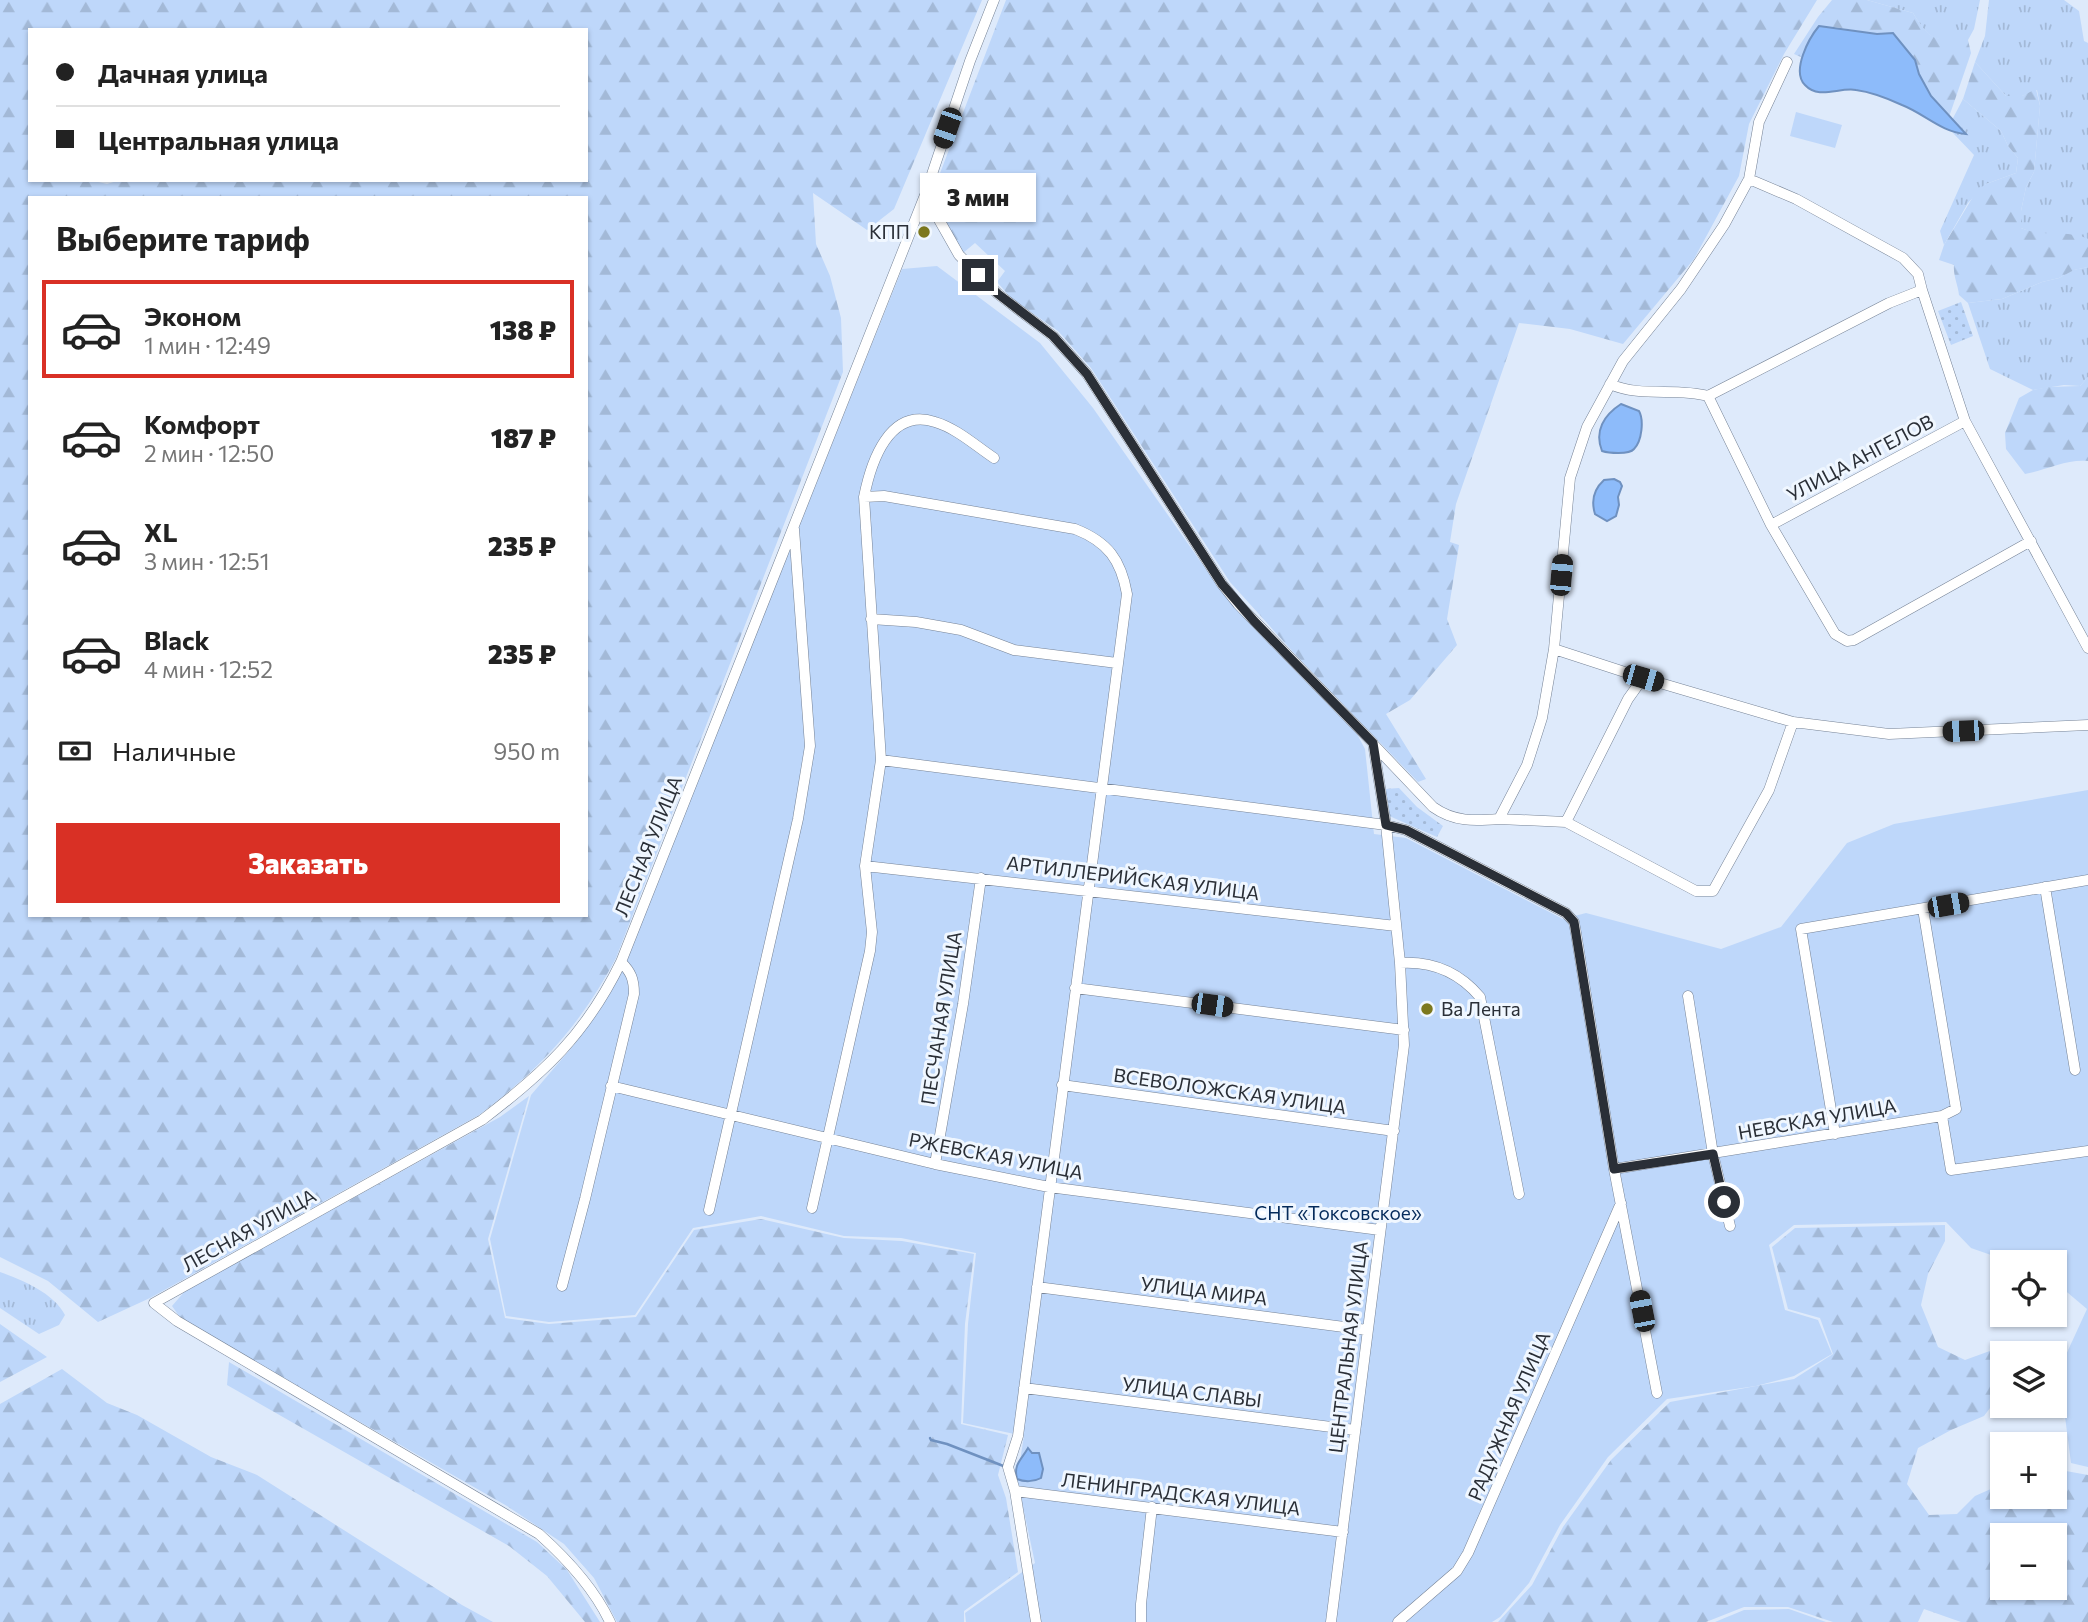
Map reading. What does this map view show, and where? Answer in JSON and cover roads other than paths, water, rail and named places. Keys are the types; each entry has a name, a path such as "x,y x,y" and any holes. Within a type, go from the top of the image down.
{"street":[{"name":"ЛЕСНАЯ УЛИЦА","path":"610,1622 586,1584 562,1555 539,1534 177,1321 154,1303 482,1119 522,1089 556,1057 582,1028 604,996 621,962 925,195 970,61 994,0"},
{"path":"1499,818 1527,765 1542,718 1554,649 1570,478 1587,427 1623,361 1681,289 1724,225 1749,178 1759,122 1787,62"},
{"path":"1749,178 1796,200 1903,258 1918,274 1965,421 2088,648"},
{"path":"925,195 959,256 998,294 1053,336 1087,374 1222,584 1238,604 1433,807 1443,814 1468,821 1499,818 1566,822 1696,891 1713,891 1769,790 1793,722"},
{"path":"1610,384 1628,391 1695,392 1708,396 1889,303 1922,290"},
{"path":"1708,396 1771,526 1835,634 1847,641 1854,640 2031,541"},
{"path":"812,1208 872,932 866,866 881,760 864,497 878,454 890,433 904,421 918,419 934,422 995,458"},
{"name":"УЛИЦА АНГЕЛОВ","path":"1771,526 1965,421"},
{"path":"864,497 884,496 1075,529 1094,537 1112,556 1123,572 1127,594 1018,1436 1008,1467 1015,1491 1036,1622"},
{"path":"709,1210 798,819 810,746 794,527"},
{"path":"871,619 916,622 961,630 1014,650 1117,663"},
{"path":"1554,649 1793,722 1889,734 2088,725"},
{"path":"1566,822 1628,699 1643,678"},
{"name":"ЦЕНТРАЛЬНАЯ УЛИЦА","path":"1331,1622 1394,1131 1404,1030 1386,825 1373,743"},
{"path":"881,760 1386,825 1406,830 1566,913 1574,922 1614,1169 1657,1393"},
{"name":"АРТИЛЛЕРИЙСКАЯ УЛИЦА","path":"866,866 1396,926"},
{"name":"ПЕСЧАНАЯ УЛИЦА","path":"935,1164 963,1004 981,878"},
{"path":"1835,1134 1801,929 2088,880"},
{"path":"2045,887 2075,1070"},
{"path":"1923,909 1956,1109 1941,1116 1951,1170 2088,1151"},
{"path":"562,1286 634,994 634,981 630,971 621,962"},
{"path":"1400,963 1415,962 1453,974 1468,983 1479,997 1519,1194"},
{"path":"1075,988 1404,1030"},
{"path":"1688,996 1713,1154 1730,1226"},
{"name":"ВСЕВОЛОЖСКАЯ УЛИЦА","path":"1062,1085 1394,1131"},
{"name":"РЖЕВСКАЯ УЛИЦА","path":"611,1086 935,1164 1049,1187 1380,1230"},
{"name":"НЕВСКАЯ УЛИЦА","path":"1614,1169 1941,1116"},
{"name":"РАДУЖНАЯ УЛИЦА","path":"1398,1622 1457,1572 1468,1553 1621,1202"},
{"name":"УЛИЦА МИРА","path":"1037,1287 1367,1331"},
{"name":"УЛИЦА СЛАВЫ","path":"1024,1388 1355,1430"},
{"name":"ЛЕНИНГРАДСКАЯ УЛИЦА","path":"1015,1491 1343,1532"},
{"path":"1141,1622 1152,1507"}],"water":[{"path":"1819,26 1877,34 1893,33 1915,60 1931,96 1966,134 1949,130 1874,94 1856,90 1816,92 1805,85 1801,79 1801,63 1806,46"},
{"path":"1621,404 1639,411 1641,415 1639,441 1634,449 1628,452 1602,451 1599,437 1602,424"},
{"path":"1614,479 1622,486 1618,497 1619,505 1616,516 1607,521 1595,514 1594,496 1604,480"},
{"path":"1028,1448 1032,1453 1039,1453 1043,1469 1041,1478 1023,1481 1017,1479 1016,1469"}],"waterway":[{"path":"930,1438 1006,1467"}],"place":[{"name":"КПП","path":"924,232"},
{"name":"Ва Лента","path":"1427,1009"}],"park label":[{"name":"СНТ «Токсовское»","path":"1338,1213"}]}
